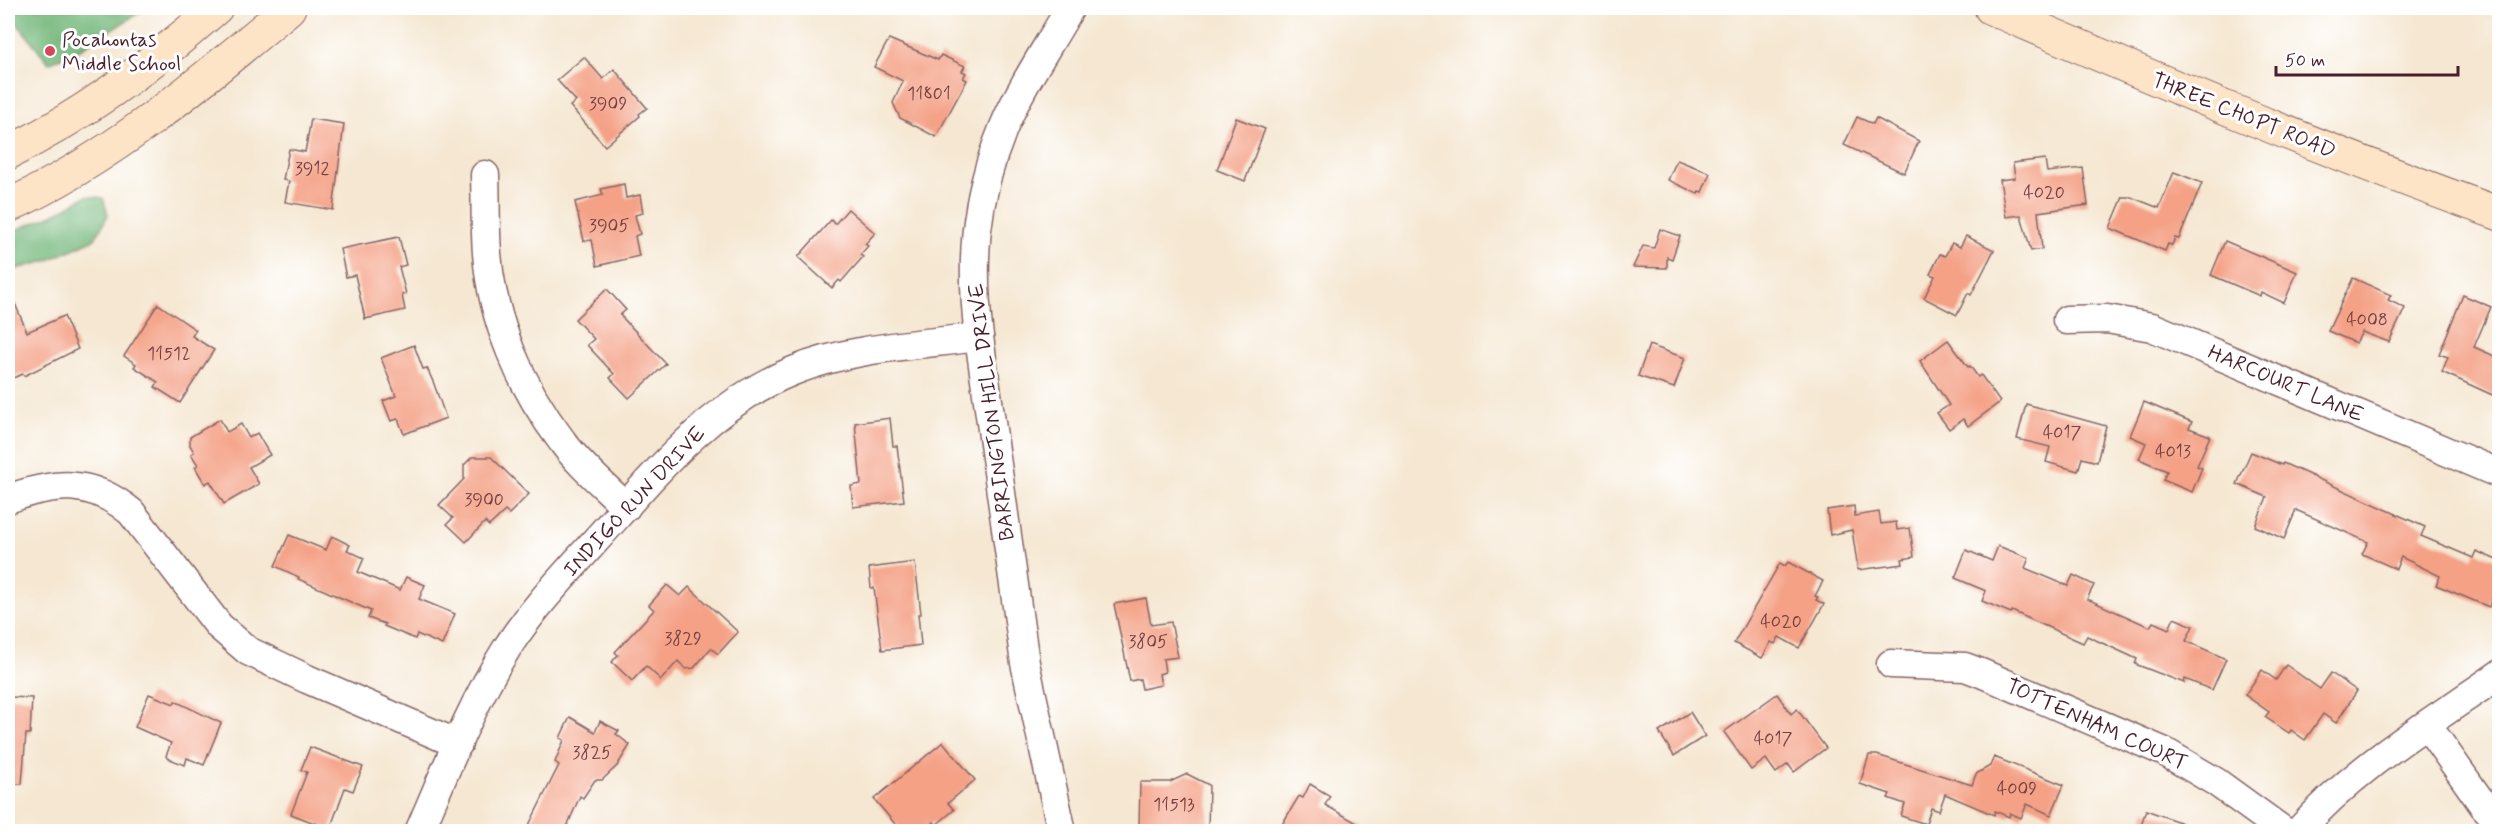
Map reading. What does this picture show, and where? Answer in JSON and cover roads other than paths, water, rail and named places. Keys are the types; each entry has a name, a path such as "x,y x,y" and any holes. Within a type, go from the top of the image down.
{"main road":[{"path":"8,153 38,138 95,102 151,62 216,8"},
{"path":"8,206 110,150 198,85 289,8"},
{"name":"THREE CHOPT ROAD","path":"1991,8 2165,83 2384,172 2499,213"}],"street":[{"name":"BARRINGTON HILL DRIVE","path":"1062,831 1025,663 975,300 974,254 979,205 1003,128 1070,8"},
{"path":"485,175 487,252 491,286 508,348 533,399 563,443 626,507"},
{"name":"HARCOURT LANE","path":"2067,320 2107,319 2152,327 2499,474"},
{"name":"INDIGO RUN DRIVE","path":"419,831 485,686 507,648 541,601 626,507 708,422 756,388 820,360 874,350 980,337"},
{"path":"8,499 40,487 60,486 90,489 117,501 130,512 219,626 248,651 458,744"},
{"name":"TOTTENHAM COURT","path":"1891,664 1965,667 1981,673 2165,752 2216,782 2285,831"},
{"path":"2298,831 2316,811 2366,766 2499,674"},
{"path":"2427,724 2484,806 2499,823"}],"place":[{"name":"Pocahontas Middle School","path":"50,51"}]}
